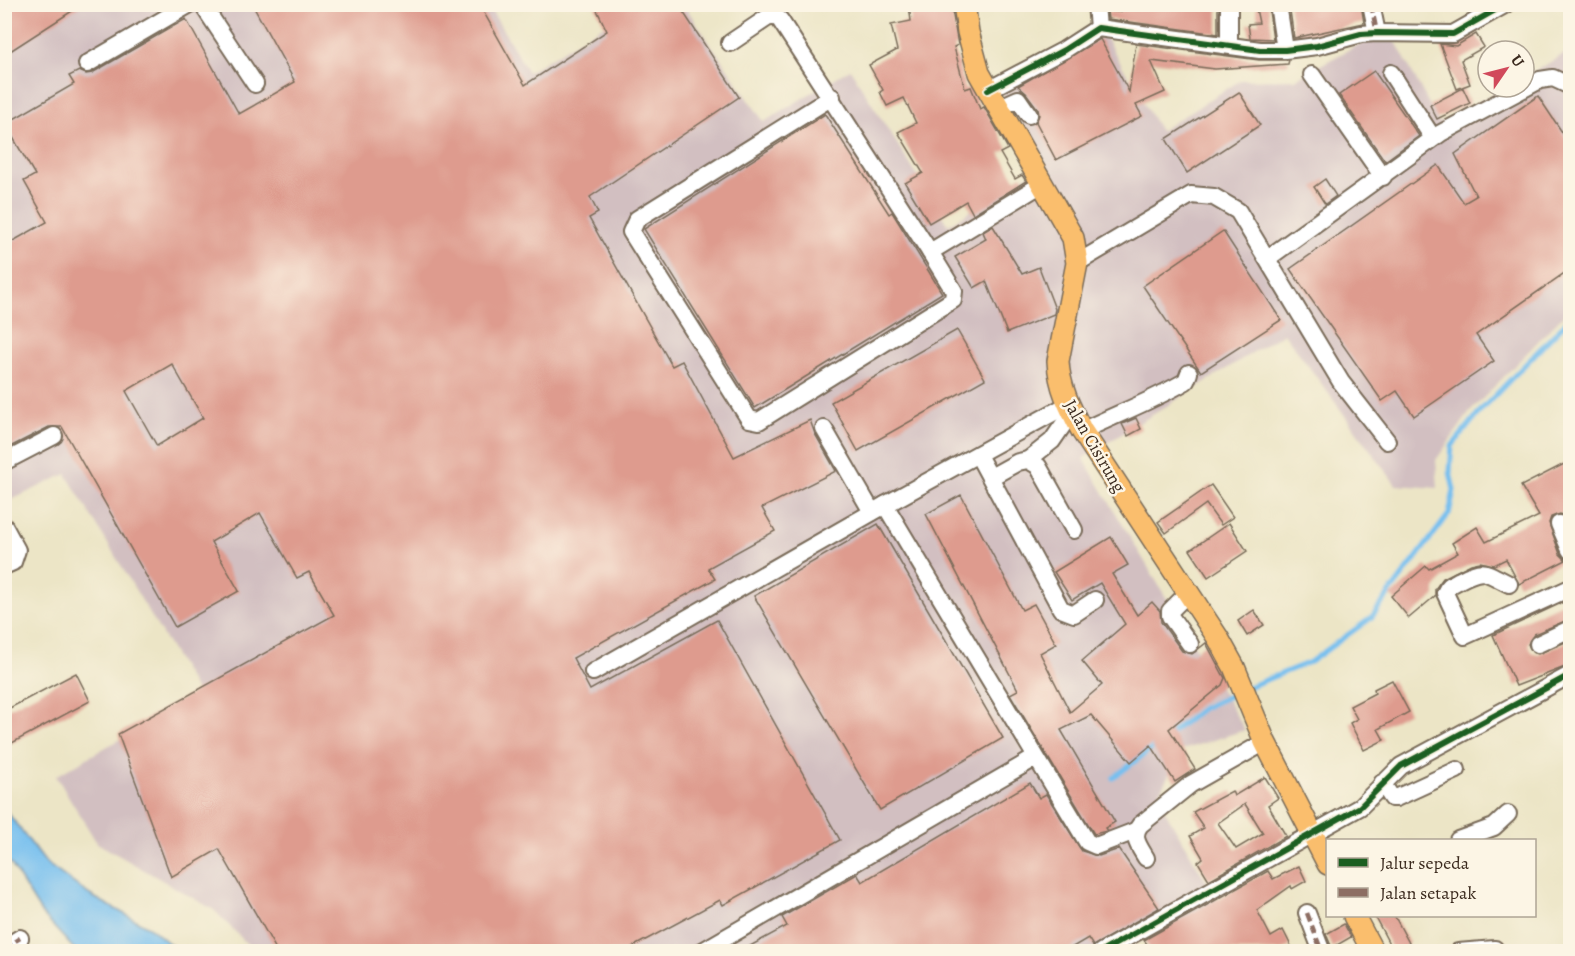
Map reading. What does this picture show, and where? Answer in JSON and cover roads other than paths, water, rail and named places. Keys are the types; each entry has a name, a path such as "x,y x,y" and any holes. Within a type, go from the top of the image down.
{"main road":[{"name":"Jalan Cisirung","path":"964,4 973,55 993,99 1073,238 1077,263 1058,361 1059,375 1070,408 1082,431 1218,638 1244,689 1265,742 1326,860"},
{"path":"1355,917 1373,951"}],"street":[{"path":"87,64 190,4"},
{"path":"202,4 255,84"},
{"path":"1096,4 1098,28"},
{"path":"1229,4 1229,45"},
{"path":"1278,4 1286,51"},
{"path":"1371,4 1377,33"},
{"path":"993,99 1098,28 1286,51 1377,33 1453,34 1506,4"},
{"path":"730,43 775,16 780,20 832,97 954,291 953,300 759,422 749,419 631,232 632,225 637,219 832,97"},
{"path":"1391,74 1433,138"},
{"path":"1312,75 1383,177"},
{"path":"1268,258 1383,177 1433,138 1540,80 1553,78 1570,86"},
{"path":"993,99 1018,99 1029,115"},
{"path":"930,252 1042,184"},
{"path":"1077,263 1191,195 1201,194 1214,197 1238,211 1341,382 1387,441"},
{"path":"1082,431 1122,410 1155,399 1186,381 1189,373"},
{"path":"593,672 878,509 1070,408"},
{"path":"991,477 1018,462 1028,460 1052,441 1070,408"},
{"path":"824,429 878,509 1091,845 1096,846 1135,831 1191,784 1265,742"},
{"path":"4,462 54,436"},
{"path":"978,455 1061,609 1074,614 1095,600"},
{"path":"1028,460 1038,466 1074,530"},
{"path":"1559,524 1570,550"},
{"path":"4,526 17,550 13,562 4,566"},
{"path":"1509,584 1483,571 1474,571 1447,587 1445,593 1465,636 1570,588"},
{"path":"1188,593 1170,611 1170,616 1190,644"},
{"path":"1538,644 1570,629"},
{"path":"1101,951 1311,832 1360,807 1401,766 1570,675"},
{"path":"701,951 1035,759"},
{"path":"1382,783 1392,798 1396,798 1457,770"},
{"path":"1461,839 1494,827 1508,814"},
{"path":"1135,831 1135,839 1146,858"},
{"path":"1306,913 1322,951"},
{"path":"4,948 20,938"},
{"path":"1458,951 1495,949"}],"water":[{"path":"4,808 46,863 90,895 152,929 178,951 76,951 42,914 11,864 5,860"}],"waterway":[{"path":"1246,688 1310,662 1371,618 1449,514 1454,490 1450,472 1452,446 1482,409 1570,318"},
{"path":"1167,736 1203,708 1238,692"},
{"path":"1113,778 1158,744"}]}
